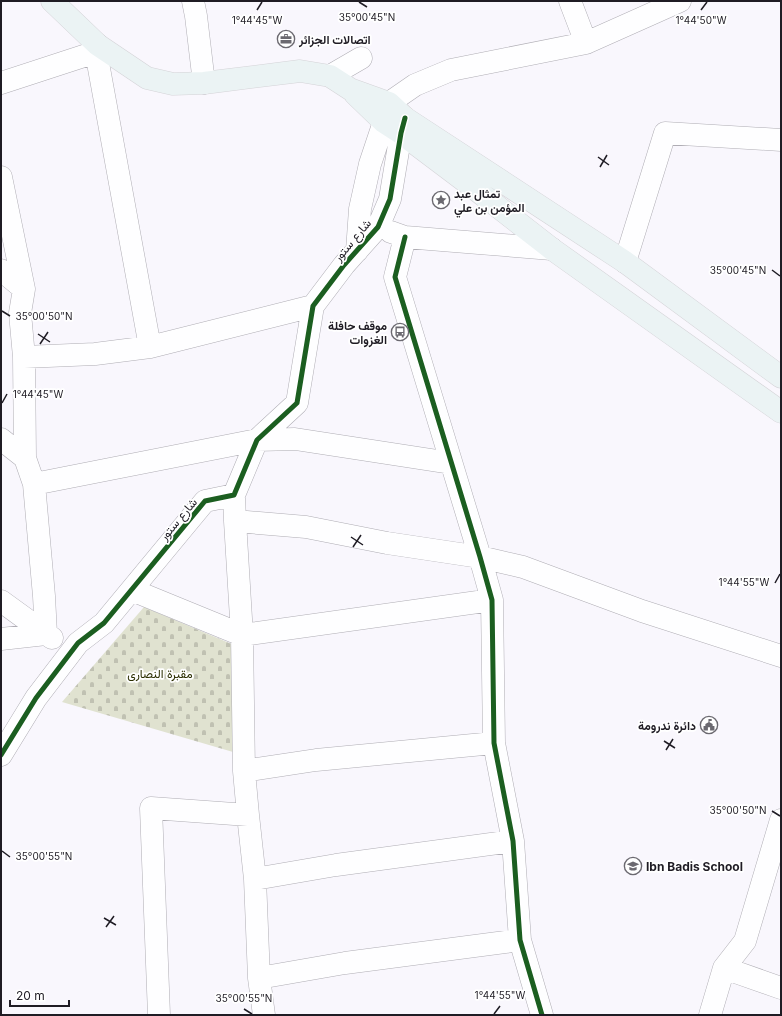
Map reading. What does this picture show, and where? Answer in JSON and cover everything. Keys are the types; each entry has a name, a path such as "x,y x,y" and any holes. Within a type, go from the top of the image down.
{"main road":[{"path":"52,1 97,49 147,78 173,84 204,83 300,71 330,76 395,119 625,262 781,377"},
{"path":"395,119 466,182 552,249 781,412"}],"street":[{"path":"193,1 204,83"},
{"path":"570,1 586,43"},
{"path":"395,119 415,86 451,70 586,43 680,1"},
{"path":"1,82 97,49 150,347"},
{"path":"330,76 360,58"},
{"name":"شارع ستور","path":"1,755 36,698 78,643 104,623 205,501 234,495 257,440 297,403 313,306 344,265 378,227 390,199 395,119"},
{"name":"شارع ستور","path":"357,251 360,209 370,164 395,119"},
{"path":"625,262 665,133 781,140"},
{"path":"1,177 24,289 20,313 24,357 25,458 34,484 46,634"},
{"path":"378,227 405,237 552,249"},
{"path":"405,237 395,277 492,600 494,742 513,841 520,940 542,1015"},
{"path":"1,270 24,289"},
{"path":"24,357 95,354 150,347 313,306"},
{"path":"1,439 25,458"},
{"path":"34,484 257,440 295,439 451,463"},
{"path":"234,495 242,635 244,771 255,879 259,978 264,1015"},
{"path":"235,521 306,527 523,567 642,611 781,656"},
{"path":"132,590 242,635 492,600"},
{"path":"1,601 70,653"},
{"path":"1,639 46,634"},
{"path":"244,771 316,760 494,742"},
{"path":"159,1015 151,808 248,815"},
{"path":"710,1015 724,968 745,941 780,828"},
{"path":"255,879 336,865 513,841"},
{"path":"259,978 345,963 520,940"},
{"path":"724,968 781,988"}],"green space":[{"name":"مقبرة النصارى","path":"144,607 234,645 233,752 62,702"}],"cycle path":[{"path":"1,755 36,698 78,643 104,623 205,501 234,495 257,440 297,403 313,306 344,265 378,227 390,199 401,133 405,118"},
{"path":"405,237 395,277 492,600 494,743 513,841 520,940 542,1015"}],"place":[{"name":"اتصالات الجزائر","path":"286,39"},
{"name":"تمثال عبد المؤمن بن علي","path":"441,200"},
{"name":"موقف حافلة الغزوات","path":"400,332"},
{"name":"دائرة ندرومة","path":"709,725"},
{"name":"Ibn Badis School","path":"633,866"}]}
